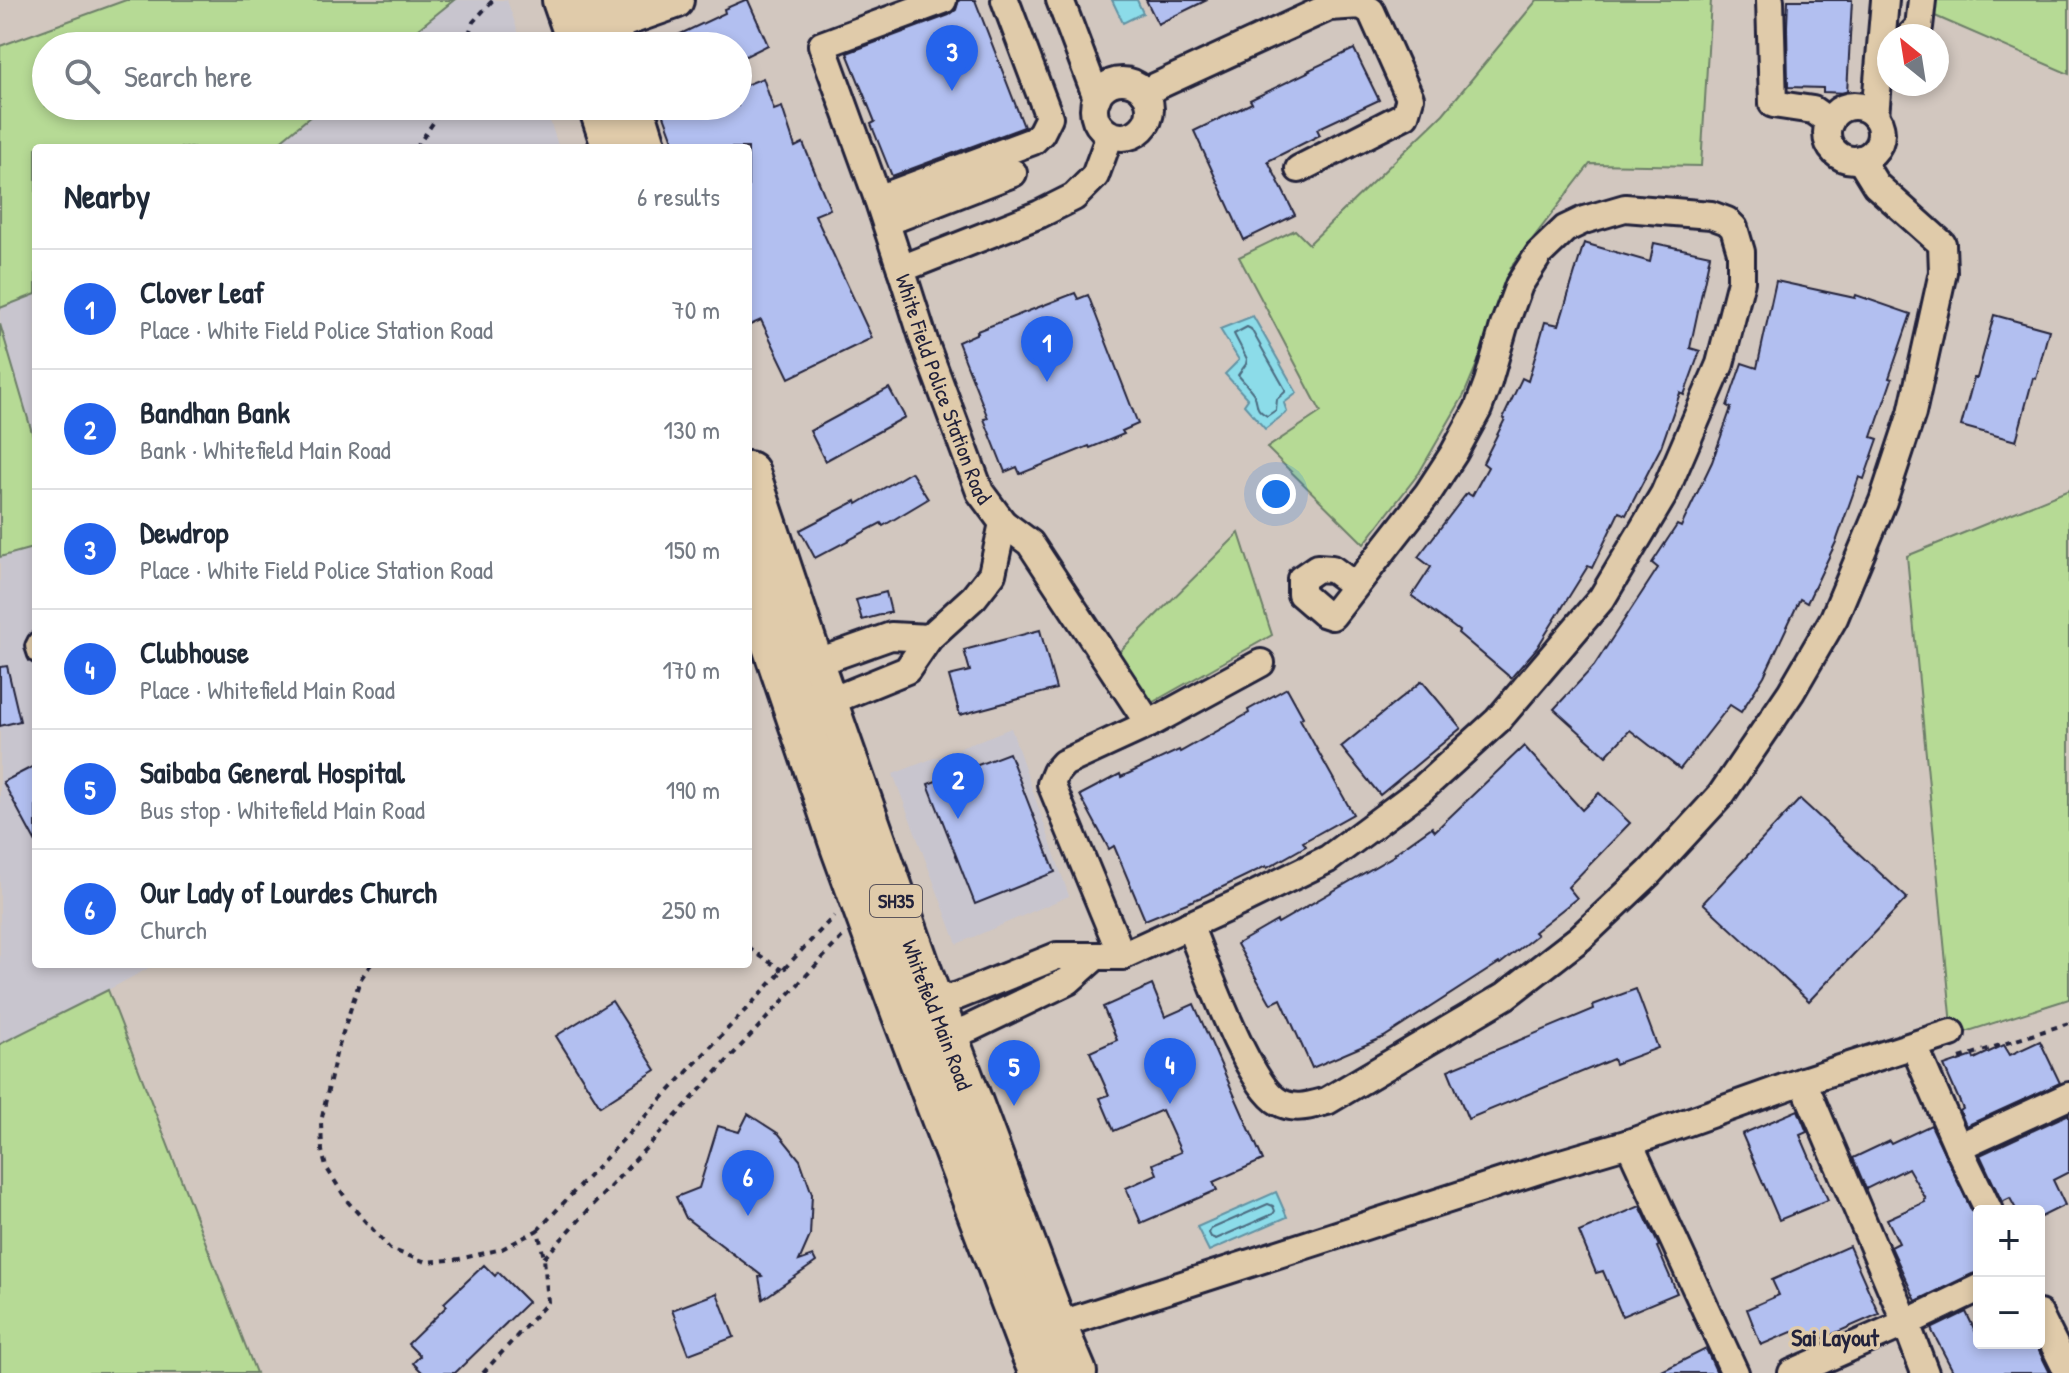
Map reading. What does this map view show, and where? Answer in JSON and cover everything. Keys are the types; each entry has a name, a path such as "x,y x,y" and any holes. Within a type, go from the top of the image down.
{"main road":[{"path":"605,120 613,144"},
{"path":"636,120 644,144"},
{"name":"Whitefield Main Road","path":"752,485 922,977 925,1025 1022,1328 1041,1373"},
{"name":"Whitefield Main Road","path":"752,581 863,901 925,1025 1075,1373"}],"street":[{"path":"589,25 625,19 675,0"},
{"path":"901,269 822,45 943,0"},
{"path":"882,210 1033,141 1041,133 1049,117 1005,0"},
{"path":"1060,0 1097,98"},
{"path":"1770,0 1773,104 1813,110 1830,122"},
{"path":"1885,0 1885,24"},
{"path":"1919,24 1922,0"},
{"path":"1144,92 1329,7 1361,5 1371,11 1410,98 1405,115 1299,169"},
{"path":"1119,81 1129,82 1144,92 1149,100 1149,119 1144,127 1128,137 1110,135 1097,122 1094,114 1097,98 1103,89 1119,81"},
{"path":"1875,116 1859,106 1842,109 1830,122 1828,139 1836,153 1844,158 1860,159 1869,156 1880,142 1881,132 1875,116 1878,96"},
{"name":"White Field Police Station Road","path":"826,703 907,670 929,638 974,597 992,574 1003,523 980,492 925,344 901,269 1040,214 1074,197 1095,176 1110,135"},
{"path":"1189,925 1256,1078 1279,1102 1298,1108 1327,1101 1505,996 1580,938 1649,873 1721,795 1791,692 1834,618 1883,501 1912,413 1940,286 1942,244 1876,185 1860,159"},
{"path":"882,210 1013,173"},
{"path":"925,1025 970,1028 1068,981 1109,956 1189,925 1328,859 1422,789 1498,720 1602,598 1664,494 1720,364 1741,281 1741,252 1734,228 1727,221 1711,215 1625,208 1565,229 1539,254 1519,285 1478,409 1454,453 1428,493 1355,586"},
{"path":"1003,523 1030,543 1149,724"},
{"path":"812,664 891,636 929,638"},
{"path":"1109,956 1051,784 1056,772 1064,763 1149,724 1261,663"},
{"path":"925,1025 958,996 1057,956 1109,956"},
{"path":"1055,1326 1536,1170 1629,1143 1803,1081 1934,1039 1958,1147 1986,1205"},
{"path":"1803,1081 1925,1373"},
{"path":"1958,1147 2069,1096"},
{"path":"1629,1143 1735,1373"},
{"path":"1792,1373 1973,1291"},
{"path":"2045,1326 2068,1373"}],"path":[{"path":"470,32 473,22 493,0"},
{"path":"419,144 434,120"},
{"path":"368,968 360,980 336,1054 321,1122 326,1167 348,1202 390,1249 426,1262 459,1259 502,1249 538,1230 782,970 863,901"},
{"path":"544,1258 851,926 863,901"},
{"path":"752,950 782,970"},
{"path":"1934,1039 1943,1063 2069,1023"},
{"path":"483,1373 548,1302 538,1230"}],"shaded area":[{"path":"454,0 507,0 518,32 414,32"},
{"path":"306,120 550,120 558,144 277,144"},
{"path":"32,296 32,432 0,324 0,308"},
{"path":"32,548 32,968 149,968 0,1044 0,557"},
{"path":"1011,728 1069,896 957,944 893,774"}],"green space":[{"path":"126,0 454,0 414,32 38,32"},
{"path":"1537,0 1711,0 1701,166 1590,164 1511,267 1499,311 1464,395 1419,473 1364,544 1267,448 1321,412 1239,257 1295,230 1309,244 1443,114"},
{"path":"1936,0 2069,0 2069,74 1935,16"},
{"path":"32,34 32,120 306,120 277,144 32,144 32,296 0,308 0,46"},
{"path":"0,324 32,432 32,548 0,557"},
{"path":"2069,490 2069,999 1953,1036 1907,556"},
{"path":"1239,533 1272,635 1146,706 1116,655"},
{"path":"108,990 256,1373 0,1373 0,1044"}],"water":[{"path":"1112,0 1137,0 1143,13 1123,23"},
{"path":"1253,316 1297,393 1284,403 1287,412 1265,429 1244,405 1248,399 1225,374 1239,360 1220,329"},
{"path":"1276,1192 1287,1217 1209,1251 1197,1227"}],"building":[{"path":"748,0 768,45 752,53 752,32 685,32 725,13 724,9"},
{"path":"959,0 975,0 1024,127 892,176 871,124 875,122 847,53 949,15 956,10"},
{"path":"1146,0 1207,0 1158,24"},
{"path":"1788,0 1852,0 1847,93 1823,92 1823,88 1788,87"},
{"path":"1354,49 1379,100 1317,129 1320,135 1268,161 1295,215 1244,240 1194,131"},
{"path":"763,78 774,110 782,107 795,147 803,143 830,209 815,215 872,338 789,378 761,320 752,324 752,144 675,144 666,120 752,120 752,82"},
{"path":"1584,243 1650,262 1654,243 1710,255 1690,348 1700,351 1684,395 1680,393 1661,447 1626,515 1619,512 1592,568 1588,566 1537,648 1511,678 1459,631 1412,596 1431,567 1418,557 1467,493 1472,496 1488,467 1483,463 1522,378 1528,381 1545,322 1559,325"},
{"path":"1776,281 1855,298 1856,295 1911,314 1872,437 1878,439 1864,479 1859,477 1836,542 1807,603 1800,599 1764,676 1741,712 1730,705 1680,769 1630,730 1606,756 1554,709 1594,666 1658,568 1652,563 1677,525 1681,527 1712,462 1731,408 1727,406 1742,363 1757,368"},
{"path":"1075,293 1078,299 1088,295 1138,424 1122,431 1124,434 1020,474 1017,467 1005,472 958,342 977,331"},
{"path":"1994,315 2049,330 2016,441 1961,426"},
{"path":"889,388 905,417 825,461 810,431"},
{"path":"911,472 928,499 883,526 881,523 815,558 800,530 856,501 857,504"},
{"path":"886,592 891,612 862,620 856,600"},
{"path":"1040,630 1056,689 960,715 949,676 970,671 964,650"},
{"path":"7,666 20,721 0,726 0,667"},
{"path":"1422,681 1461,728 1380,795 1341,747"},
{"path":"1287,688 1303,717 1300,719 1353,814 1303,842 1306,846 1267,868 1145,920 1114,846 1109,849 1080,795 1120,774 1121,777 1180,752"},
{"path":"1524,746 1582,810 1599,793 1630,823 1568,887 1577,898 1500,964 1384,1037 1312,1068 1281,999 1271,1004 1237,944 1395,855 1432,827 1435,831"},
{"path":"1009,753 1055,872 975,904 928,784"},
{"path":"32,767 32,836 3,782"},
{"path":"1800,799 1907,898 1809,1001 1703,903"},
{"path":"1152,985 1165,1017 1194,1004 1263,1160 1213,1182 1217,1190 1141,1223 1126,1188 1157,1174 1153,1164 1181,1152 1162,1110 1114,1131 1100,1098 1109,1095 1090,1052 1117,1040 1103,1007"},
{"path":"1636,989 1658,1048 1615,1064 1613,1059 1468,1119 1448,1070"},
{"path":"612,1001 656,1070 600,1106 556,1036"},
{"path":"2040,1041 2060,1083 1966,1126 1960,1111 1963,1109 1944,1066 1973,1056 1974,1059 2004,1045 2010,1055"},
{"path":"1798,1110 1807,1132 1800,1135 1828,1200 1779,1220 1742,1134"},
{"path":"748,1114 779,1134 800,1160 812,1194 810,1236 799,1261 813,1256 816,1262 763,1299 759,1277 762,1276 686,1218 676,1197 699,1188 718,1126 739,1132"},
{"path":"2069,1114 2069,1172 2053,1180 2065,1205 2045,1215 2045,1205 2014,1205 2010,1198 2002,1202 1980,1155"},
{"path":"1931,1125 1973,1214 1973,1274 1916,1301 1891,1247 1899,1243 1887,1219 1926,1199 1908,1168 1866,1189 1853,1158 1889,1141 1891,1144"},
{"path":"1640,1206 1677,1293 1622,1316 1603,1271 1596,1273 1579,1232"},
{"path":"1849,1246 1879,1314 1801,1348 1794,1331 1761,1345 1747,1309 1779,1295 1772,1280"},
{"path":"484,1265 495,1276 498,1272 528,1302 455,1373 423,1373 413,1363 420,1356 408,1344 447,1306 444,1303"},
{"path":"717,1293 734,1337 689,1354 672,1310"},
{"path":"1966,1312 1973,1327 1973,1349 2038,1349 2050,1373 1954,1373 1931,1329"},
{"path":"1706,1349 1717,1373 1658,1373"}],"place":[{"name":"Dewdrop","path":"952,91"},
{"name":"Clover Leaf","path":"1047,382"},
{"name":"Bandhan Bank","path":"958,819"},
{"name":"Clubhouse","path":"1170,1104"},
{"name":"Saibaba General Hospital","path":"1014,1106"},
{"name":"Our Lady of Lourdes Church","path":"748,1216"}],"district":[{"name":"Sai Layout","path":"1835,1338"}]}
